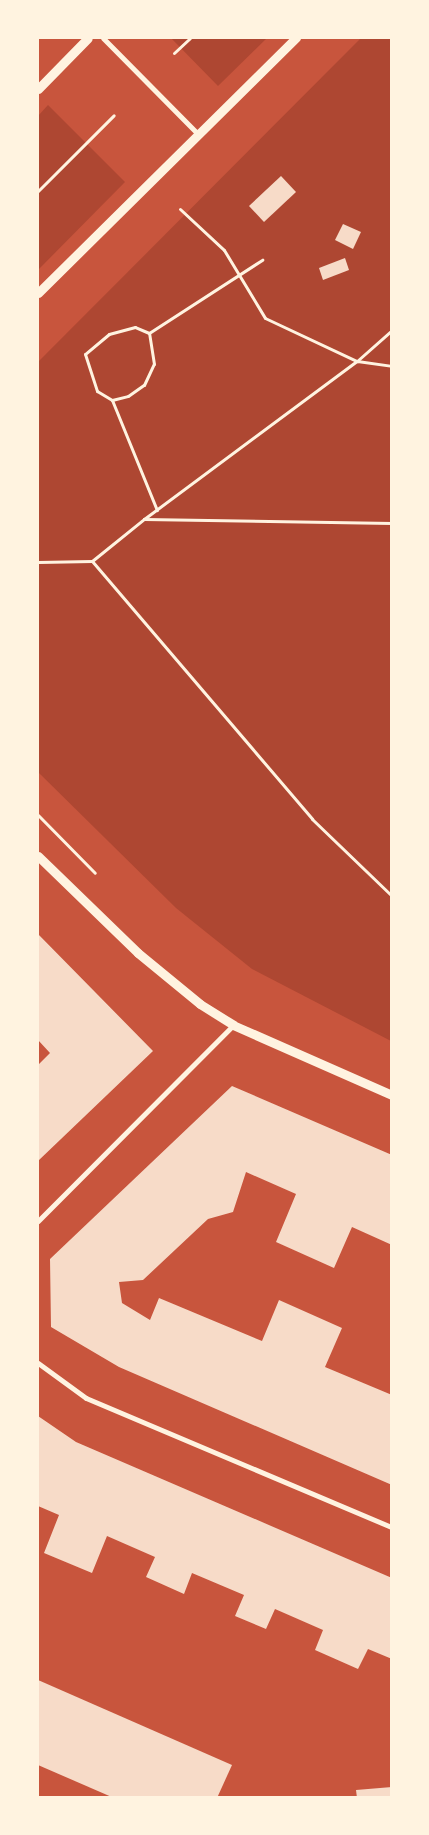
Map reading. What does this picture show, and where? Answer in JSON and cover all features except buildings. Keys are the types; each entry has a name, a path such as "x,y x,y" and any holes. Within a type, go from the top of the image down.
{"street":[{"path":"38,89 88,38"},
{"path":"103,38 198,134"},
{"path":"38,293 296,38"},
{"path":"38,856 138,953 233,1025 392,1095"},
{"path":"38,1221 233,1025"},
{"path":"38,1363 86,1398 392,1527"}],"path":[{"path":"174,53 190,38"},
{"path":"38,191 114,115"},
{"path":"180,209 224,250 265,318 356,361 392,366"},
{"path":"149,333 262,260"},
{"path":"149,333 135,327 109,334 85,354 97,391 112,400 157,510"},
{"path":"38,562 92,561 356,361 392,330"},
{"path":"112,400 128,396 144,385 154,364 149,333"},
{"path":"144,520 392,523"},
{"path":"92,561 312,819 392,896"},
{"path":"38,815 97,876"}],"shaded area":[{"path":"171,38 267,38 218,86"},
{"path":"361,38 391,38 391,1041 252,969 176,908 38,772 38,362"},
{"path":"48,105 125,182 38,270 38,116"}]}
